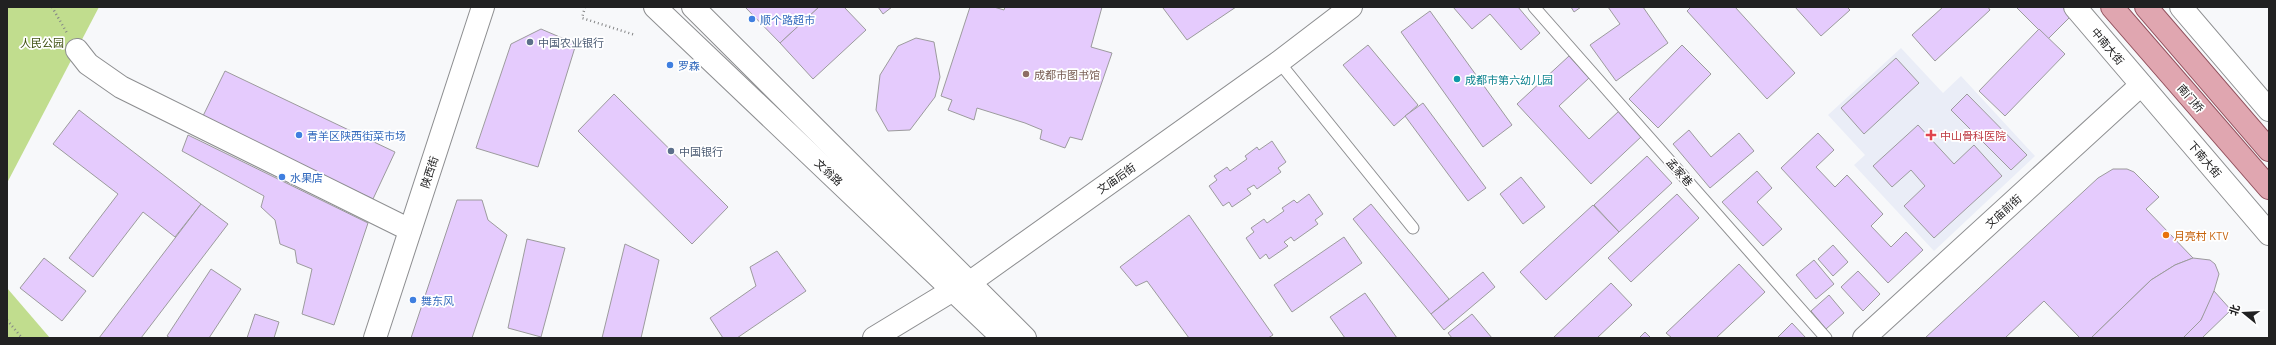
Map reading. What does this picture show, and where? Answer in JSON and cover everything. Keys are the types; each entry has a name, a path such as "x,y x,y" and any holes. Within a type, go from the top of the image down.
{"main road":[{"name":"南门桥","path":"2112,7 2269,188"},
{"path":"2146,7 2269,150"}],"street":[{"name":"陕西街","path":"375,338 483,7"},
{"name":"文翁路","path":"655,7 961,286 1025,338"},
{"name":"文翁路","path":"693,7 961,286 1003,338"},
{"name":"中南大街","path":"2075,7 2142,85"},
{"name":"文庙后街","path":"874,338 961,286 1279,62 1346,9"},
{"path":"2186,13 2269,110"},
{"path":"77,50 88,64 120,88 410,230"},
{"name":"下南大街","path":"2142,85 2269,234"},
{"name":"文庙前街","path":"1864,338 2142,85"}],"lane":[{"name":"孟家巷","path":"1534,7 1826,338"},
{"path":"1279,62 1414,228"}],"path":[{"path":"52,7 77,50"},
{"path":"585,7 582,18 635,35"},
{"path":"7,320 22,338"}],"shaded area":[{"name":"中山骨科医院","path":"1901,48 1943,93 1961,76 2035,156 1934,251 1854,165 1865,155 1828,115"}],"green space":[{"name":"人民公园","path":"7,7 99,7 7,183"},
{"path":"7,288 50,338 7,338"}],"building":[{"path":"745,7 819,7 780,43"},
{"path":"819,7 844,7 866,30 813,79 780,43"},
{"path":"878,7 892,7 883,14"},
{"name":"成都市图书馆","path":"970,7 994,7 1004,10 1005,7 1102,7 1091,47 1112,53 1082,140 1070,137 1065,148 1040,139 1042,130 1025,123 977,108 974,120 948,110 952,100 941,96"},
{"path":"1236,7 1187,40 1163,8"},
{"path":"1453,7 1518,7 1540,33 1521,50 1490,14 1472,29"},
{"path":"1571,7 1581,7 1574,12"},
{"path":"1608,7 1643,7 1668,43 1616,81 1590,45 1620,24"},
{"path":"1691,7 1735,7 1795,73 1767,99 1687,11"},
{"path":"1795,7 1847,7 1850,10 1821,36"},
{"path":"1943,7 1988,7 1990,10 1935,61 1912,35"},
{"path":"2016,7 2068,7 2074,13 2048,39"},
{"name":"成都市第六幼儿园","path":"1430,11 1512,125 1483,147 1401,32"},
{"path":"541,29 576,44 538,167 476,148 511,44"},
{"path":"2039,29 2065,54 2005,116 1979,91"},
{"path":"916,38 934,42 940,77 935,97 910,130 888,131 876,110 880,75 898,46"},
{"path":"1368,45 1418,105 1394,126 1343,65"},
{"path":"1682,45 1711,74 1658,128 1629,99"},
{"path":"1569,56 1589,78 1559,106 1589,139 1619,111 1642,136 1591,184 1517,104"},
{"path":"1896,58 1919,83 1864,134 1841,108"},
{"name":"青羊区陕西街菜市场","path":"225,71 395,152 373,199 202,118"},
{"path":"614,94 728,207 692,244 578,131"},
{"path":"1967,94 2027,155 2011,170 1951,110"},
{"path":"1423,103 1486,188 1468,201 1405,116"},
{"path":"79,110 201,204 175,237 143,212 93,277 69,258 118,194 53,144"},
{"path":"1918,125 1954,164 1974,145 2002,176 1934,238 1904,206 1925,186 1911,170 1892,187 1873,166"},
{"path":"1689,130 1711,157 1739,133 1754,151 1710,188 1673,144"},
{"path":"1818,133 1834,150 1816,167 1835,187 1847,175 1883,214 1871,226 1891,247 1906,232 1923,250 1888,283 1781,168"},
{"path":"188,135 368,223 334,325 302,314 312,269 297,263 295,250 280,244 275,220 261,207 264,196 182,151"},
{"path":"1272,141 1286,162 1278,168 1281,172 1257,189 1254,185 1247,189 1251,194 1232,207 1229,202 1223,206 1209,186 1217,180 1214,176 1227,167 1230,171 1247,159 1245,156 1257,147 1259,150"},
{"path":"1647,156 1672,183 1619,232 1594,205"},
{"path":"2113,169 2127,169 2134,172 2159,197 2146,209 2193,258 2175,265 2151,280 2091,338 2080,338 2044,301 2005,338 1925,338 2098,178"},
{"path":"1757,171 1772,188 1757,202 1782,229 1763,246 1722,202"},
{"path":"1521,177 1545,207 1523,224 1500,194"},
{"path":"1309,194 1323,214 1315,220 1318,224 1294,241 1291,237 1284,242 1288,246 1269,259 1266,254 1260,259 1246,238 1254,232 1251,228 1264,219 1267,223 1284,211 1282,208 1294,200 1297,203"},
{"path":"1677,194 1699,218 1631,282 1608,258"},
{"path":"457,200 482,200 488,220 507,235 472,338 411,338"},
{"path":"201,204 228,224 141,338 99,338"},
{"path":"1371,204 1449,299 1431,314 1353,219"},
{"path":"1593,205 1619,232 1546,300 1520,272"},
{"path":"1189,215 1273,335 1268,338 1189,338 1147,281 1136,286 1120,267"},
{"path":"1344,237 1362,263 1292,312 1274,285"},
{"path":"527,239 565,248 541,337 508,328"},
{"path":"625,244 659,260 641,338 602,338"},
{"path":"1833,245 1848,262 1833,276 1818,259"},
{"path":"777,251 806,291 737,338 723,338 710,318 756,286 750,267"},
{"path":"44,258 86,291 62,321 20,288"},
{"path":"2193,258 2210,260 2215,264 2219,274 2211,301 2201,320 2183,338 2091,338 2151,280 2175,265"},
{"path":"1814,260 1834,284 1816,299 1796,275"},
{"path":"1739,264 1765,292 1716,338 1672,338 1666,333"},
{"path":"211,269 241,289 209,338 170,338 167,336"},
{"path":"1858,271 1880,294 1863,311 1841,287"},
{"path":"1483,272 1495,287 1444,330 1431,314"},
{"path":"1611,283 1632,305 1597,338 1553,338"},
{"path":"2214,291 2231,310 2202,338 2183,338 2201,320"},
{"path":"1365,293 1397,338 1345,338 1330,317"},
{"path":"1829,295 1844,313 1826,329 1811,311"},
{"path":"255,314 279,322 274,338 247,338"},
{"path":"1472,314 1492,338 1452,338 1448,333"},
{"path":"1792,323 1806,338 1777,338"},
{"path":"1645,332 1651,338 1639,338"}],"place":[{"name":"顺个路超市","path":"752,19"},
{"name":"中国农业银行","path":"530,42"},
{"name":"罗森","path":"670,65"},
{"name":"成都市图书馆","path":"1026,74"},
{"name":"成都市第六幼儿园","path":"1457,79"},
{"name":"青羊区陕西街菜市场","path":"299,135"},
{"name":"中山骨科医院","path":"1931,135"},
{"name":"中国银行","path":"671,151"},
{"name":"水果店","path":"282,177"},
{"name":"月亮村 KTV","path":"2166,235"},
{"name":"舞东风","path":"413,300"}]}
